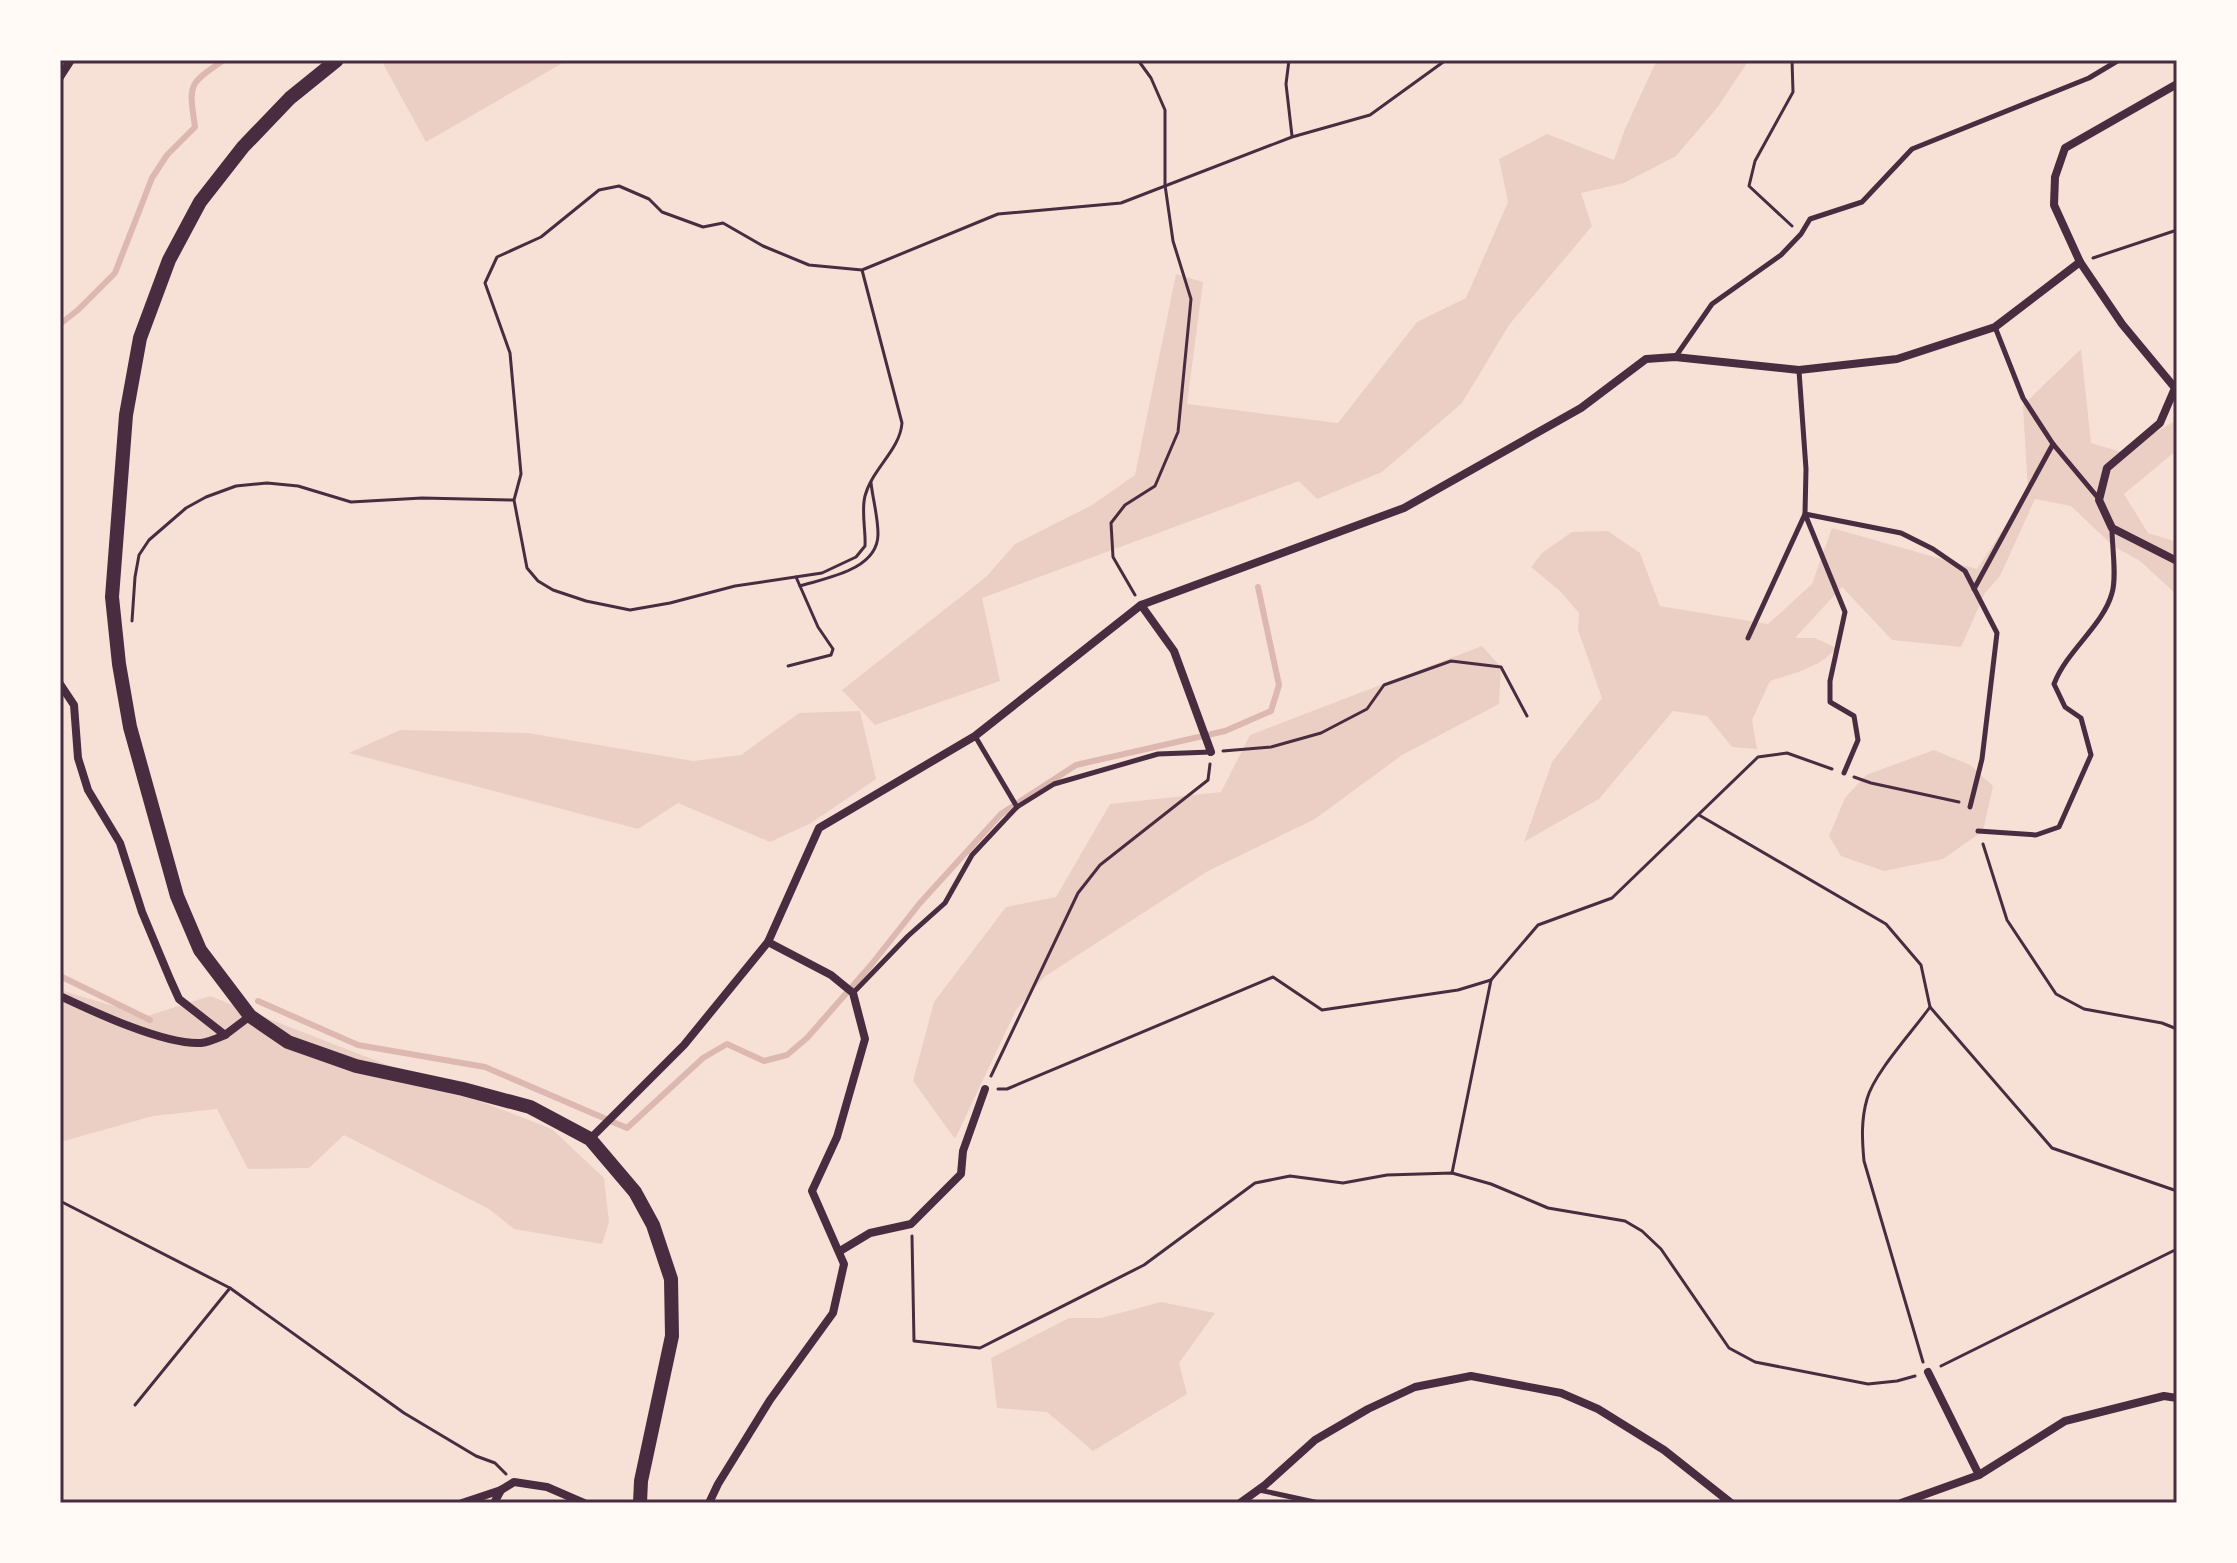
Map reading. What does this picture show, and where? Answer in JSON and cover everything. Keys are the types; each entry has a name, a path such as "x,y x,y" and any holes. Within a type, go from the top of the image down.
{"main road":[{"path":"337,60 290,98 243,147 200,202 169,260 140,338 126,415 112,597 130,727 177,896 200,950 250,1016 288,1042 356,1066 530,1107 590,1139 635,1192 653,1225 671,1279 672,1336 641,1481 640,1503"}],"street":[{"path":"60,77 71,60"},
{"path":"2177,84 2065,148 2055,177 2054,205 2080,262 2122,324 2175,388 2160,423 2107,468 2099,500 2112,528 2177,561"},
{"path":"590,1139 684,1045 768,942 819,828 975,736 1141,605 1404,508 1581,408 1646,359 1675,357 1799,370 1897,359 1995,327 2080,262"},
{"path":"1141,605 1174,651 1211,752"},
{"path":"60,684 74,705 78,758 88,790 120,843 142,912 179,999 225,1035"},
{"path":"709,1503 770,1400 833,1313 844,1264 812,1191 837,1137 865,1039 853,993 831,975 768,942"},
{"path":"60,996 105,1017 165,1037 202,1043 225,1035 250,1016"},
{"path":"840,1251 870,1233 911,1224 961,1174 963,1151 985,1089"},
{"path":"1928,1372 1979,1475"},
{"path":"1240,1503 1315,1440 1368,1409 1415,1387 1471,1376 1561,1393 1598,1409 1664,1450 1731,1503"},
{"path":"1901,1503 1979,1475 2065,1421 2164,1396 2177,1398"},
{"path":"462,1503 501,1490 514,1482 547,1487 584,1503"},
{"path":"494,1503 501,1490"}],"lane":[{"path":"1675,357 1712,304 1781,255 1801,234 1810,219 1862,202 1912,149 2089,78 2119,60"},
{"path":"1995,327 2023,398 2053,444 2099,500"},
{"path":"1748,638 1805,514 1806,469 1799,370"},
{"path":"1974,589 2053,444"},
{"path":"1805,514 1901,533 1933,549 1965,571 1997,633 1982,759 1970,807"},
{"path":"1805,514 1845,612 1830,681 1830,702 1854,716 1858,740 1844,773"},
{"path":"1978,831 2036,835 2059,827 2077,792 2091,755 2081,718 2065,707 2054,684 2062,665 2103,614 2113,591 2112,528"},
{"path":"975,736 1017,807"},
{"path":"853,993 945,903 972,855 1017,807 1054,784 1158,754 1211,752"},
{"path":"1258,1490 1318,1503"}],"path":[{"path":"1138,60 1151,78 1165,110 1165,185 1173,241 1191,299 1178,432 1155,486 1125,505 1111,523 1113,557 1141,605"},
{"path":"1289,60 1286,84 1292,137"},
{"path":"862,270 902,423 901,434 864,498 865,546 856,557 822,573 735,586 630,610 586,601 553,590 538,581 527,568 514,500 521,474 510,353 485,283 497,257 541,237 599,190 619,186 649,199 662,212 703,227 723,223 763,246 809,265 862,270 998,214 1121,203 1292,137 1370,115 1446,60"},
{"path":"1792,60 1793,92 1755,161 1749,186 1801,234"},
{"path":"2080,262 2177,230"},
{"path":"132,622 139,555 149,540 186,508 236,486 267,483 298,486 351,502 422,498 514,500"},
{"path":"800,586 849,571 875,548 878,536 871,483"},
{"path":"788,666 831,655 833,649 818,627 796,577"},
{"path":"1491,980 1458,990 1322,1010 1273,977 1007,1089 985,1089 1078,893 1100,865 1208,780 1211,752 1271,747 1321,733 1367,709 1384,685 1451,661 1501,667 1527,716"},
{"path":"1452,1173 1491,980 1538,925 1612,898 1758,757 1787,753 1871,783 1950,798 1970,807"},
{"path":"1699,815 1886,924 1921,965 1930,1007 2052,1148 2177,1191"},
{"path":"1978,831 2007,920 2056,994 2084,1009 2162,1023 2177,1029"},
{"path":"1928,1372 1919,1356 1864,1161 1861,1130 1867,1097 1878,1077 1930,1007"},
{"path":"911,1224 914,1341 980,1348 1144,1265 1255,1183 1290,1176 1343,1183 1387,1175 1452,1173 1491,1184 1548,1208 1625,1221 1642,1231 1661,1249 1729,1348 1755,1362 1868,1384 1897,1381 1928,1372 2177,1249"},
{"path":"60,1201 230,1288 404,1413 476,1456 495,1463 514,1482"},
{"path":"135,1405 230,1288"}],"shaded area":[{"path":"381,60 568,60 426,142"},
{"path":"1660,60 1749,60 1717,108 1676,156 1624,183 1581,193 1592,226 1509,325 1462,403 1382,472 1317,499 1299,481 982,598 1000,681 875,725 842,690 986,577 1015,544 1092,505 1135,475 1176,274 1203,282 1187,404 1338,423 1417,322 1466,298 1508,202 1499,159 1547,134 1614,160 1625,129 1654,66"},
{"path":"2081,349 2091,443 2121,452 2177,420 2177,450 2124,494 2148,533 2177,542 2177,595 2140,561 2113,546 2071,506 2035,499 2000,576 1985,593 1961,647 1892,640 1842,587 1795,638 1815,638 1836,648 1814,665 1770,681 1752,720 1757,749 1732,747 1707,716 1673,711 1599,799 1524,842 1552,762 1602,698 1578,630 1579,613 1560,591 1531,567 1542,553 1572,532 1608,531 1640,553 1660,606 1768,624 1812,584 1832,528 1977,569 2028,492 2023,405"},
{"path":"1482,646 1501,667 1499,704 1402,755 1315,819 1208,871 1044,977 1016,1010 955,1139 913,1081 934,1002 1006,907 1056,897 1110,804 1221,792 1250,735"},
{"path":"860,711 876,779 811,823 770,842 678,803 638,829 349,753 400,730 528,733 693,761 741,755 799,713"},
{"path":"1934,750 1970,765 1993,786 1983,831 1943,859 1884,871 1841,856 1829,836 1845,798 1866,775"},
{"path":"60,990 147,1016 210,996 552,1129 604,1178 609,1222 602,1244 514,1229 489,1209 344,1135 309,1168 248,1169 217,1109 153,1116 64,1141 60,1139"},
{"path":"1161,1302 1215,1313 1179,1363 1187,1394 1093,1451 1047,1412 997,1408 991,1358 1069,1318 1101,1318"}],"waterway":[{"path":"60,324 115,273 152,178 167,155 195,127 193,87 203,75 224,60"},
{"path":"258,1001 358,1045 485,1067 627,1128 703,1058 727,1044 764,1061 787,1055 807,1038 920,903 1001,814 1076,765 1225,731 1271,711 1279,685 1258,587"},
{"path":"60,976 150,1020"}]}
